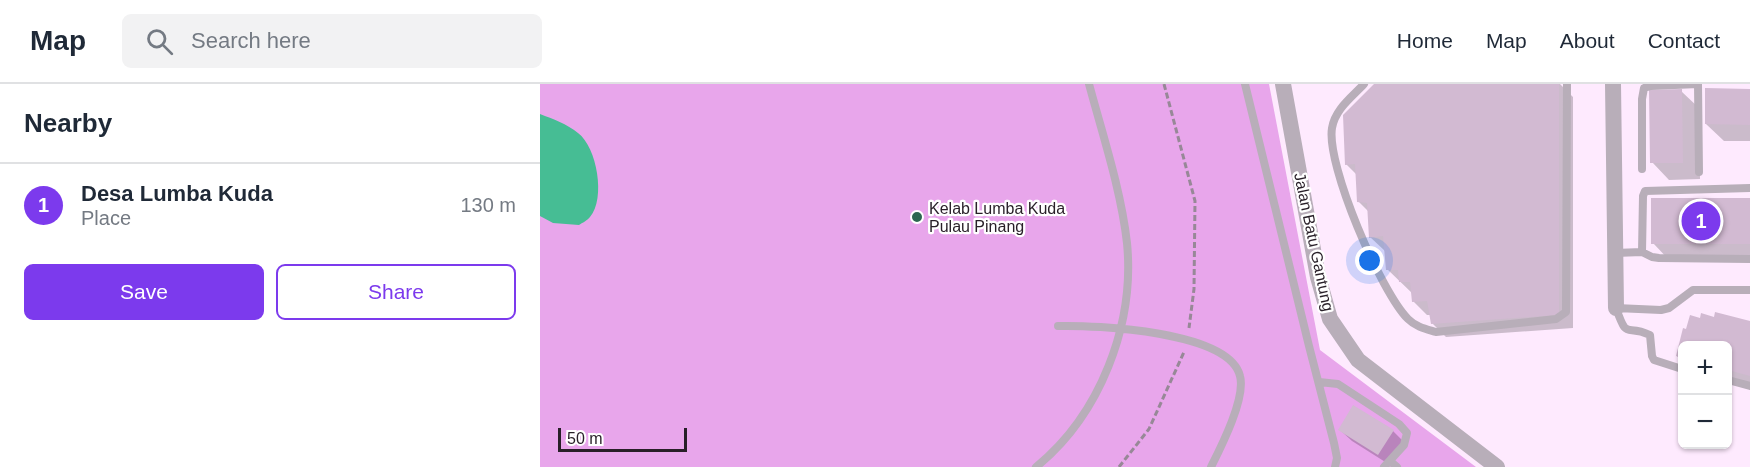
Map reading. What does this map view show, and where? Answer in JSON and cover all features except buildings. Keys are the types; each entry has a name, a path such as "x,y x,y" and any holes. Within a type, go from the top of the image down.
{"street":[{"name":"Jalan Batu Gantung","path":"1283,84 1318,277 1330,319 1358,360 1497,467"},
{"path":"1613,84 1616,308"}],"lane":[{"path":"1036,467 1046,459 1084,412 1101,385 1113,356 1126,294 1127,246 1122,210 1089,84"},
{"path":"1245,84 1334,443 1337,458 1335,467"},
{"path":"1364,84 1338,111 1334,119 1331,130 1334,160 1362,240 1400,311 1420,328 1437,332 1556,319 1566,312 1568,84"},
{"path":"1642,169 1644,88 1698,84 1699,172"},
{"path":"1642,252 1645,191 1750,188"},
{"path":"1615,253 1642,252 1652,257 1750,259"},
{"path":"1678,367 1654,360 1650,335 1626,330 1616,308 1661,310 1669,308 1693,290 1750,290"},
{"path":"1058,326 1083,325 1138,331 1188,340 1228,357 1240,374 1242,384 1232,422 1211,467"},
{"path":"1732,381 1750,386"},
{"path":"1319,382 1338,384 1399,424 1407,433 1404,445 1390,465"}],"path":[{"path":"1119,467 1149,429 1185,350 1194,289 1195,201 1164,84"}],"shaded area":[{"name":"Kelab Lumba Kuda Pulau Pinang","path":"540,84 1269,84 1320,350 1476,467 540,467"},
{"path":"540,114 565,124 578,133 585,140 594,161 598,198 590,217 579,225 553,223 540,216"}],"place":[{"name":"Kelab Lumba Kuda Pulau Pinang","path":"917,217"},
{"name":"Desa Lumba Kuda","path":"1701,221"}]}
